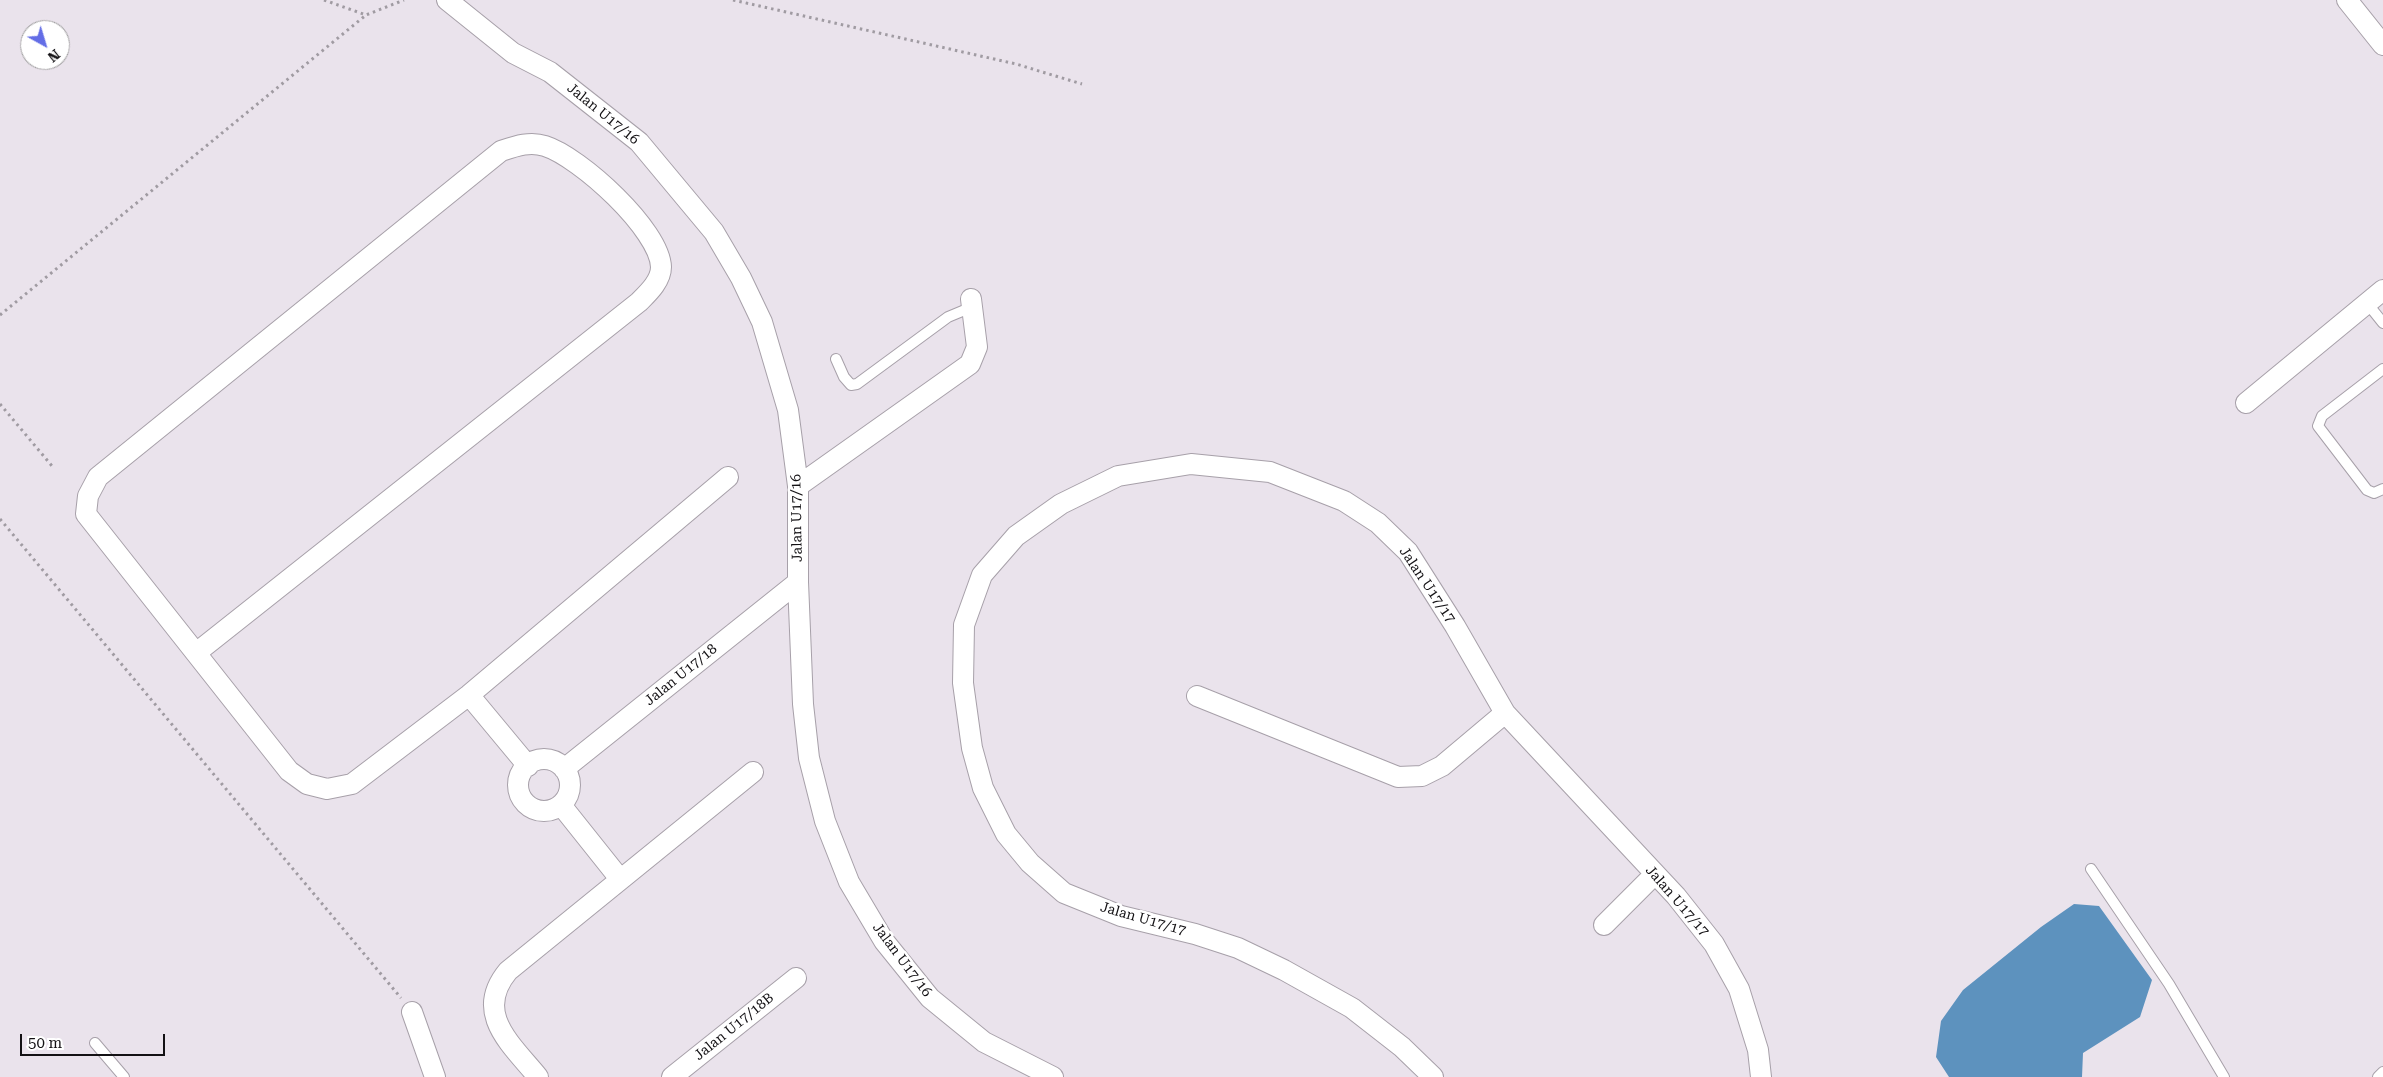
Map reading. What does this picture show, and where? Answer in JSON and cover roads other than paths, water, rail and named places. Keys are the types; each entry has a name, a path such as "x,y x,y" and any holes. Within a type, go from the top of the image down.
{"street":[{"name":"Jalan U17/16","path":"447,0 513,53 550,72 639,142 714,232 741,278 762,322 788,410 798,486 798,582 803,704 809,758 825,822 849,882 884,941 930,998 984,1042 1053,1077"},
{"path":"2346,0 2383,45"},
{"path":"196,653 639,302 655,286 661,268 655,244 614,192 566,156 545,146 522,144 501,151 98,477 88,496 86,514 196,653 290,771 307,784 327,790 352,784 469,696 728,477"},
{"path":"2246,403 2383,290"},
{"path":"798,486 970,364 977,347 971,303"},
{"name":"Jalan U17/17","path":"1433,1077 1402,1047 1352,1008 1284,970 1238,948 1195,934 1120,916 1064,893 1030,863 1006,834 983,788 972,748 963,682 964,625 982,575 1016,536 1061,504 1118,476 1191,464 1270,472 1344,501 1378,523 1408,552 1455,626 1506,713 1655,874 1714,944 1739,989 1758,1050 1761,1077"},
{"name":"Jalan U17/18","path":"564,769 798,582"},
{"path":"469,696 528,766"},
{"path":"1197,696 1398,777 1422,776 1442,766 1506,713"},
{"path":"551,760 564,769 570,784 566,799 561,805 553,810 544,811 528,805 519,790 522,772 528,766 535,762 551,760"},
{"path":"538,1077 502,1032 494,1015 493,1000 498,983 508,971 753,772"},
{"path":"561,805 620,879"},
{"path":"1604,925 1655,874"},
{"name":"Jalan U17/18B","path":"672,1077 796,978"},
{"path":"412,1012 435,1077"}],"lane":[{"path":"836,359 848,382 851,385 856,384 948,317 971,303"},
{"path":"2367,303 2383,324"},
{"path":"2383,369 2322,416 2318,426 2367,490 2374,493 2383,489"},
{"path":"2091,869 2169,984 2224,1077"},
{"path":"95,1043 124,1077"},
{"path":"2378,1077 2383,1072"}],"water":[{"path":"2074,904 2099,906 2152,980 2140,1017 2083,1053 2082,1077 1949,1077 1936,1057 1941,1021 1963,990 2041,927"}]}
